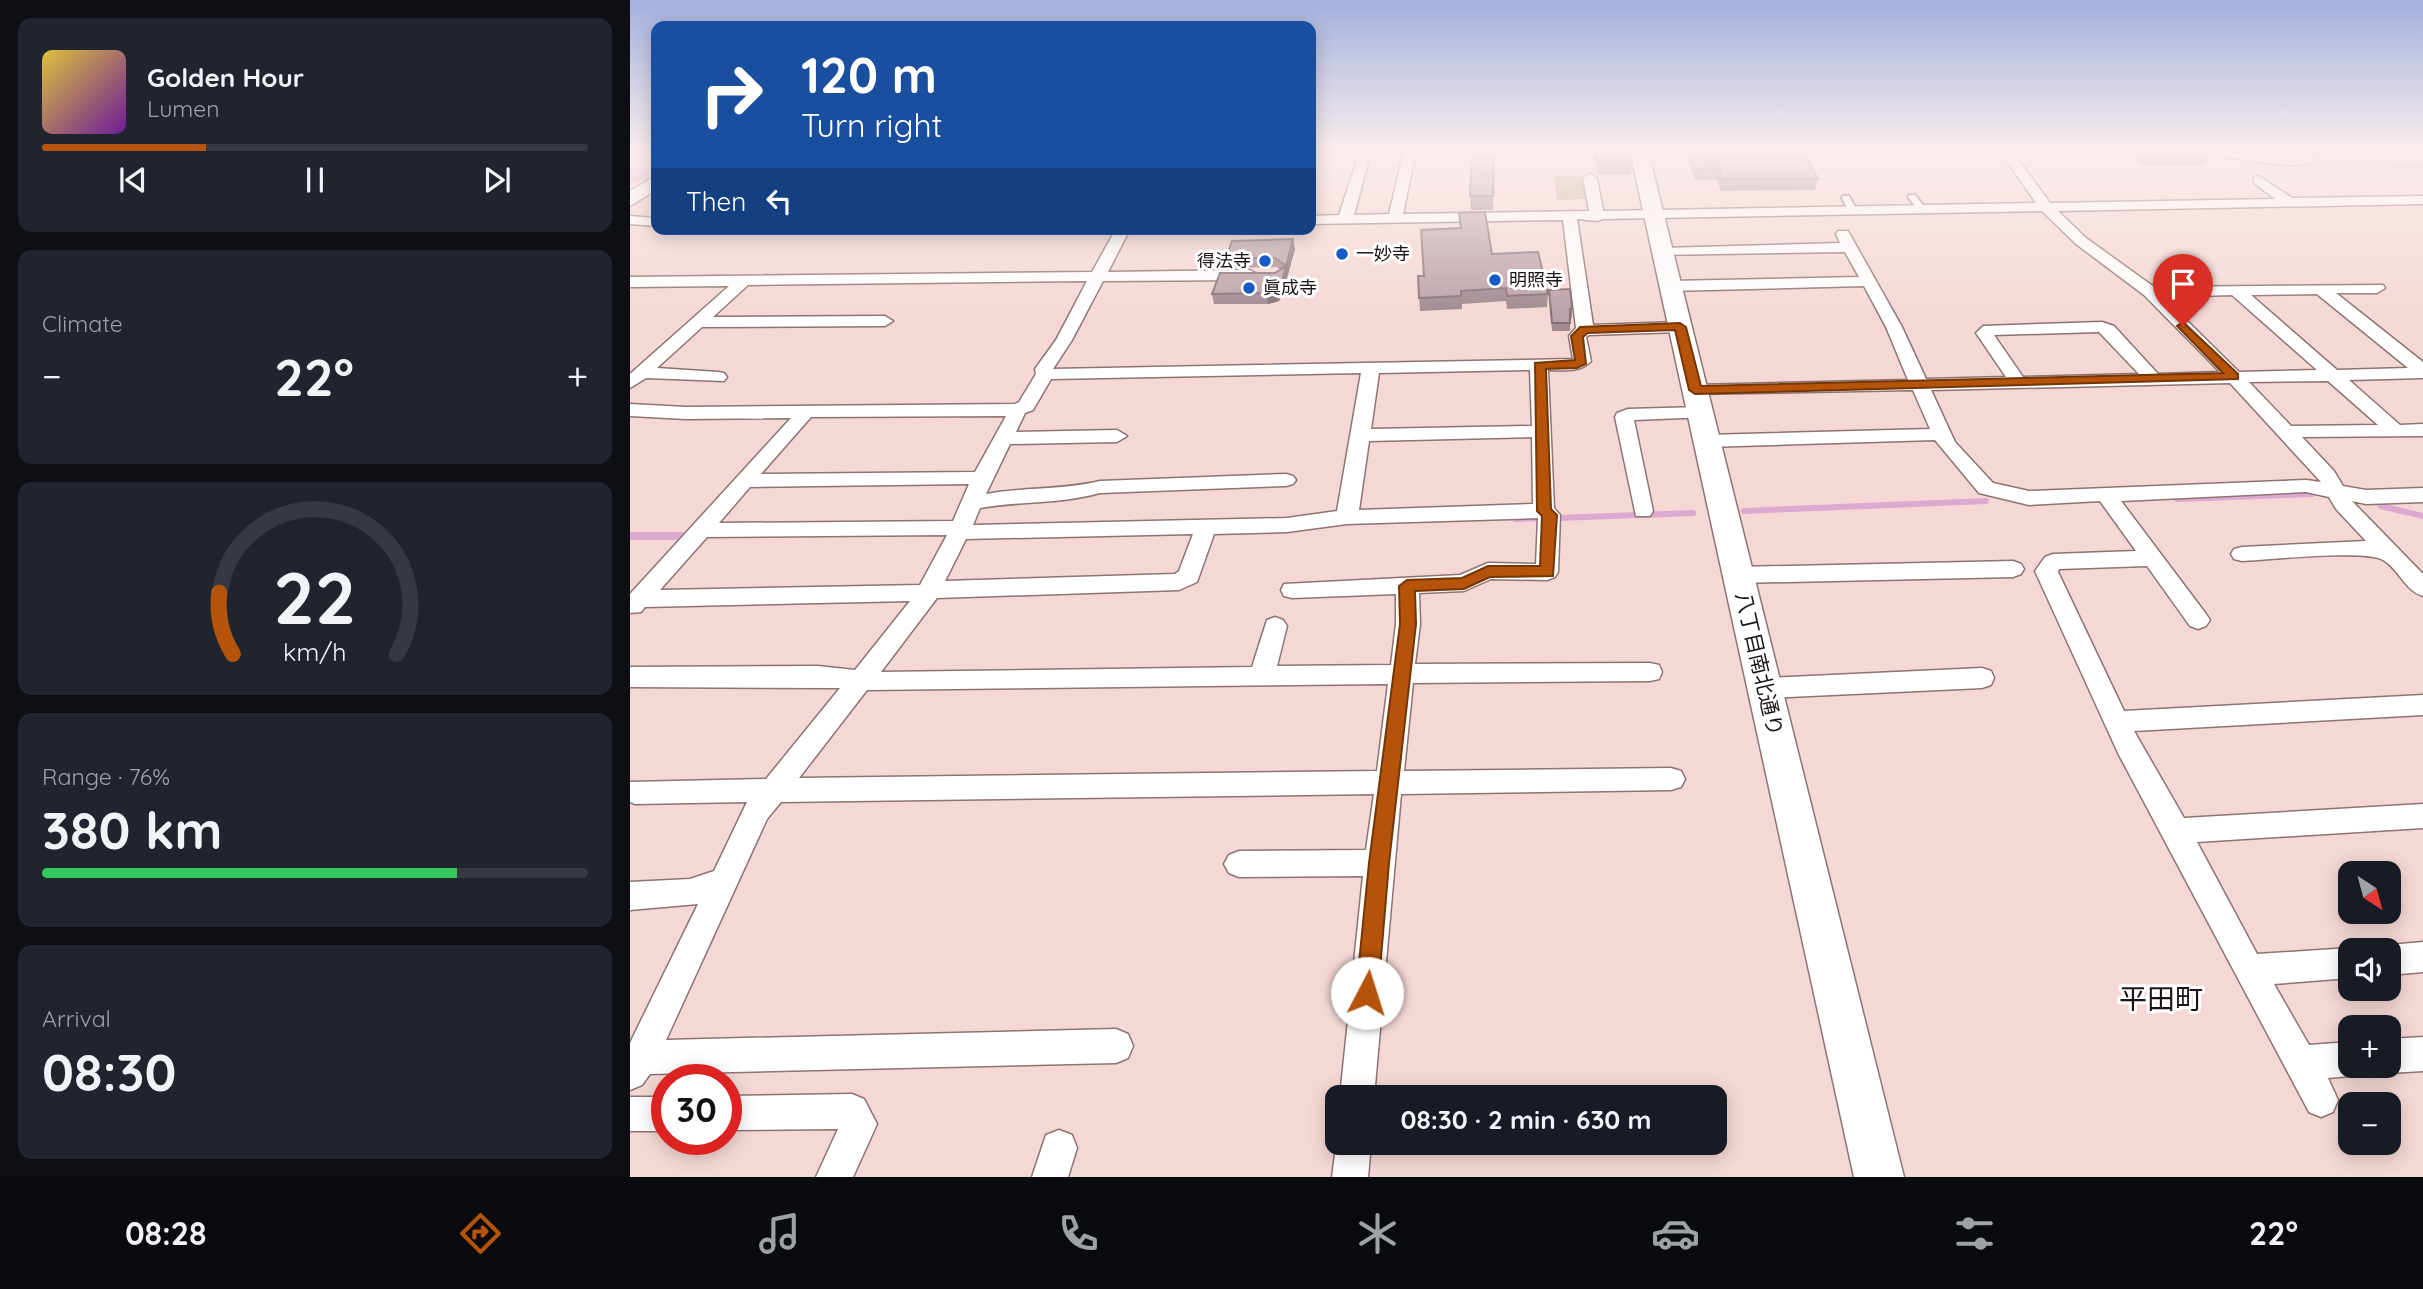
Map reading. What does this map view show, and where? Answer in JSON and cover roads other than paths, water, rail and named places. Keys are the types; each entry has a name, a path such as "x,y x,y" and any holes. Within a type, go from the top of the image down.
{"street":[{"path":"1345,220 1349,206"},
{"path":"1395,220 1398,206"},
{"path":"1595,206 1597,217"},
{"name":"八丁目南北通り","path":"1651,206 1879,1177"},
{"path":"1316,220 1653,216 1818,206"},
{"path":"1877,206 1922,209 2051,206"},
{"path":"2045,206 2081,241 2150,292 2234,376 2327,475 2343,504 2423,587"},
{"path":"1570,217 1585,330"},
{"path":"630,220 651,222"},
{"path":"630,410 686,413 1018,410 1026,406 1045,374 1044,369 1064,340 1120,235"},
{"path":"1662,252 1846,240 1922,384 1946,444 1986,488 2029,498 2306,486 2366,497 2423,495"},
{"path":"630,282 1263,275"},
{"path":"636,378 745,280"},
{"path":"1671,286 1870,281"},
{"path":"2150,292 2377,288"},
{"path":"2321,289 2423,372"},
{"path":"2237,291 2395,430"},
{"path":"700,322 885,321"},
{"path":"1045,374 1577,364 1582,361 1577,336 1585,330 1680,327"},
{"path":"2018,382 1984,333 1989,330 2102,327 2108,330 2152,378"},
{"path":"1539,365 1544,511"},
{"path":"1347,517 1371,369"},
{"path":"1701,415 1922,384 2423,372"},
{"path":"636,378 718,377"},
{"path":"1018,410 982,478 928,592 862,681 757,811 636,1065 1116,1046"},
{"path":"635,604 806,412"},
{"path":"1643,511 1624,417 1628,415 1701,415 1941,434"},
{"path":"2286,432 2423,429"},
{"path":"1361,435 1542,431"},
{"path":"1004,438 1118,436"},
{"path":"747,481 982,478"},
{"path":"970,503 1011,496 1077,494 1100,487 1286,480"},
{"path":"2105,493 2198,620"},
{"path":"703,530 1206,527 1287,525 1347,517 1544,511 1549,515 1548,572 1488,571 1464,583 1292,590"},
{"path":"635,604 1179,582 1189,576 1206,527"},
{"path":"2242,554 2362,548 2390,553"},
{"path":"2153,558 2053,562 2046,571 2116,722 2322,1100"},
{"path":"1738,575 2013,569"},
{"path":"1358,1085 1379,863 1408,624 1407,586"},
{"path":"1262,677 1275,626"},
{"path":"630,677 818,676 862,681 1650,672"},
{"path":"1765,688 1982,677"},
{"path":"2116,722 2423,705"},
{"path":"635,792 1671,779"},
{"path":"2176,831 2423,816"},
{"path":"1239,864 1379,863"},
{"path":"630,896 690,893 723,882"},
{"path":"2401,959 2423,957"},
{"path":"2249,970 2338,963"},
{"path":"2401,1055 2423,1054"},
{"path":"2301,1063 2338,1060"},
{"path":"742,1113 852,1111 859,1124 835,1177"},
{"path":"630,1114 651,1114"},
{"path":"1350,1177 1352,1155"}],"lane":[{"path":"1919,206 1922,209"}],"waterway":[{"path":"2177,499 2312,494"},
{"path":"1744,511 1986,501"},
{"path":"2381,506 2423,516"},
{"path":"1557,518 1693,513"},
{"path":"1516,519 1543,518"},
{"path":"630,536 686,536"}],"place":[{"name":"一妙寺","path":"1342,254"},
{"name":"得法寺","path":"1265,261"},
{"name":"明照寺","path":"1495,280"},
{"name":"眞成寺","path":"1249,288"}],"district":[{"name":"平田町","path":"2161,999"}]}
